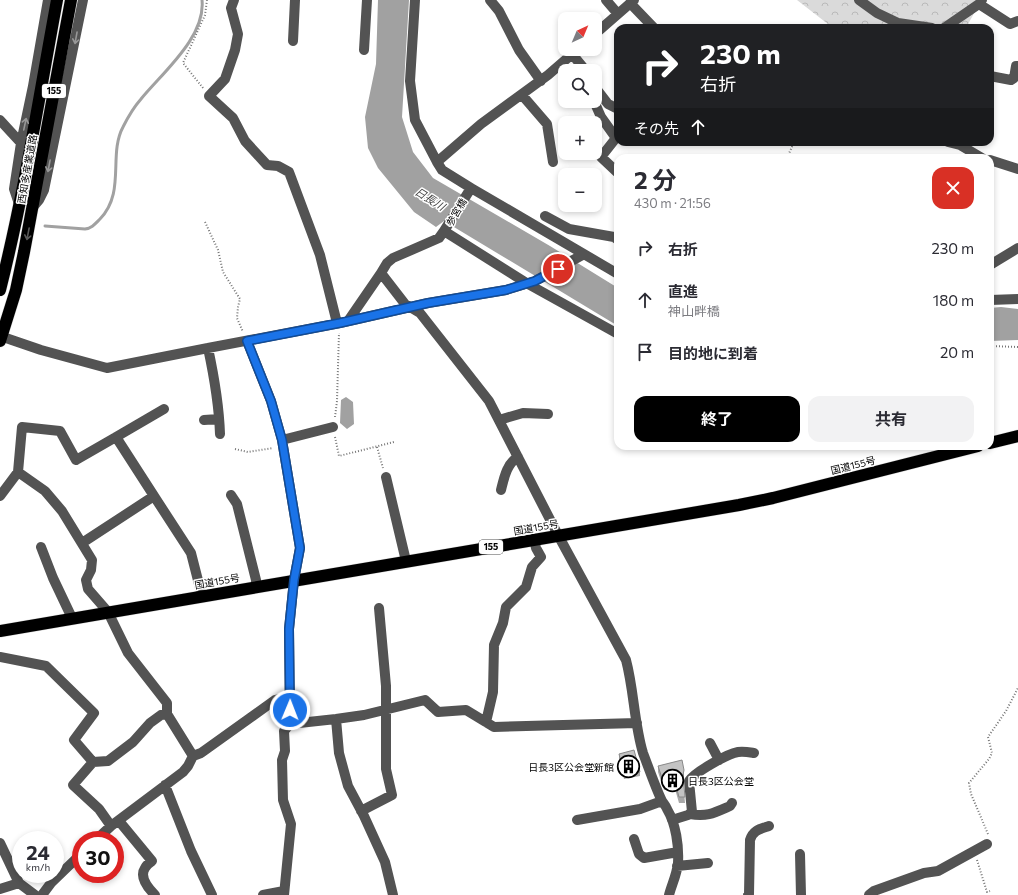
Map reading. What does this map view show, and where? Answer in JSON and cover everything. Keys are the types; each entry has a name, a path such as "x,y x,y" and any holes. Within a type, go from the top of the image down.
{"highway":[{"name":"西知多産業道路","path":"0,290 10,251 18,204 25,176 57,0"},
{"name":"西知多産業道路","path":"0,338 16,290 33,207 71,0"},
{"path":"994,442 1018,436"},
{"name":"国道155号","path":"0,631 746,504 957,450"}],"street":[{"path":"18,204 14,189 21,143 33,86 48,0"},
{"path":"33,207 39,200 44,190 83,0"},
{"path":"234,0 231,8 238,34 235,50 225,79 209,96 233,118 245,141 268,165 278,166 289,172 320,255 342,322"},
{"path":"293,41 295,0"},
{"path":"364,50 366,0"},
{"path":"415,0 410,81 415,120 442,170 469,190 582,256 614,272"},
{"path":"490,0 499,10 519,50 541,80"},
{"path":"606,0 618,14"},
{"path":"859,0 877,13 898,23 905,24"},
{"path":"602,28 632,2 651,24"},
{"path":"950,24 980,2 1010,24 1018,22"},
{"path":"437,162 481,124 522,95 569,56"},
{"path":"994,77 1011,80 1014,78 1016,66 1018,66"},
{"path":"522,95 547,124 553,162"},
{"path":"602,98 614,107"},
{"path":"596,108 614,135"},
{"path":"0,120 21,143"},
{"path":"614,141 601,157 614,169"},
{"path":"962,146 975,154"},
{"path":"994,161 1018,169"},
{"name":"参宮橋","path":"444,231 469,190"},
{"path":"544,216 569,229 614,237"},
{"path":"342,322 381,273 387,263 393,258 439,238 444,231 614,332"},
{"path":"994,263 1018,248"},
{"path":"0,338 107,368 342,322 411,308 428,303 506,290 531,282 582,256"},
{"path":"381,273 405,304 420,313 489,401 558,535 626,660 643,752 662,801 672,820 677,844 678,852 676,875 668,895"},
{"path":"994,300 1018,299"},
{"path":"246,341 271,401 283,443 300,548 294,580 289,629 290,724 284,731 285,751 282,760 283,800 291,824 284,893 263,895"},
{"path":"208,348 216,382 220,434"},
{"path":"0,496 18,472 22,427 60,431 76,460 164,410"},
{"path":"499,420 524,413 548,414"},
{"path":"204,420 220,419"},
{"path":"283,443 333,427"},
{"path":"116,437 190,553 202,596"},
{"path":"501,490 507,470 514,459 518,457"},
{"path":"18,472 45,491 62,511 92,560 91,570 86,580 88,590 108,612 128,653 167,702 167,714 193,756"},
{"path":"386,477 406,561"},
{"path":"231,495 237,504 256,580 256,587"},
{"path":"82,544 154,496"},
{"path":"486,722 493,692 494,645 503,623 506,607 526,587 532,567 540,557 534,539"},
{"path":"40,547 72,618"},
{"path":"362,811 392,795 386,769 386,679 379,608"},
{"path":"0,657 46,666 94,713 74,740 93,762"},
{"path":"106,831 114,823 183,772 193,756 201,753 275,700 290,696"},
{"path":"290,724 336,719 386,710 425,700 438,712 466,710 494,727 637,723"},
{"path":"155,895 145,883 143,876 144,869 152,861 73,785 93,762 108,761 133,742 150,723 161,715 167,714"},
{"path":"336,719 339,753 348,786 362,811 385,862 393,895"},
{"path":"710,743 719,760"},
{"path":"690,814 692,812 692,806 689,781 694,774 737,752 754,753"},
{"path":"165,785 191,851 212,895"},
{"path":"577,820 640,809 662,801"},
{"path":"672,820 688,816 690,814 712,814 730,806 732,803"},
{"path":"748,895 750,840 752,834 756,831 769,826"},
{"path":"634,839 639,854 644,858 678,852"},
{"path":"0,843 12,868"},
{"path":"870,895 874,891 924,873 938,871 987,844"},
{"path":"800,854 801,895"},
{"path":"42,895 51,883 72,863"},
{"path":"677,866 708,863"},
{"path":"0,889 19,883 35,895"}],"path":[{"path":"206,0 205,15 183,63 209,96"},
{"path":"205,222 218,250 222,272 240,299 237,318 246,341"},
{"path":"342,322 338,342 337,401 333,427 339,456 394,442"},
{"path":"994,346 1018,347"},
{"path":"235,449 248,452 283,443"},
{"path":"377,447 386,477"},
{"path":"987,844 990,838 971,794 969,783 989,759 992,753 988,736 1006,711 1018,688"},
{"path":"974,852 987,892 990,891"}],"green space":[{"path":"797,0 982,0 968,24 828,24"}],"water":[{"name":"日長川","path":"378,0 409,0 402,117 413,152 433,178 550,246 614,286 614,324 444,221 436,227 414,212 378,168 368,148 365,117 376,64"},
{"path":"994,308 1018,309 1018,340 994,341"},
{"path":"346,397 353,402 354,424 347,429 340,423 341,400"}],"building":[{"name":"日長3区公会堂新館","path":"634,750 640,772 624,774 619,754"},
{"name":"日長3区公会堂","path":"682,760 685,797 679,797 675,782 664,784 658,766"}],"waterway":[{"path":"45,226 85,229 92,227 97,223 108,208 115,185 117,149 123,127 138,102 171,66 190,41 197,27 201,14 202,0"}],"place":[{"name":"日長3区公会堂新館","path":"629,767"},
{"name":"日長3区公会堂","path":"673,781"}],"route":[{"path":"290,710 289,629 294,580 300,548 282,440 271,401 247,341 340,323 428,303 506,290 535,281 558,269"}]}
